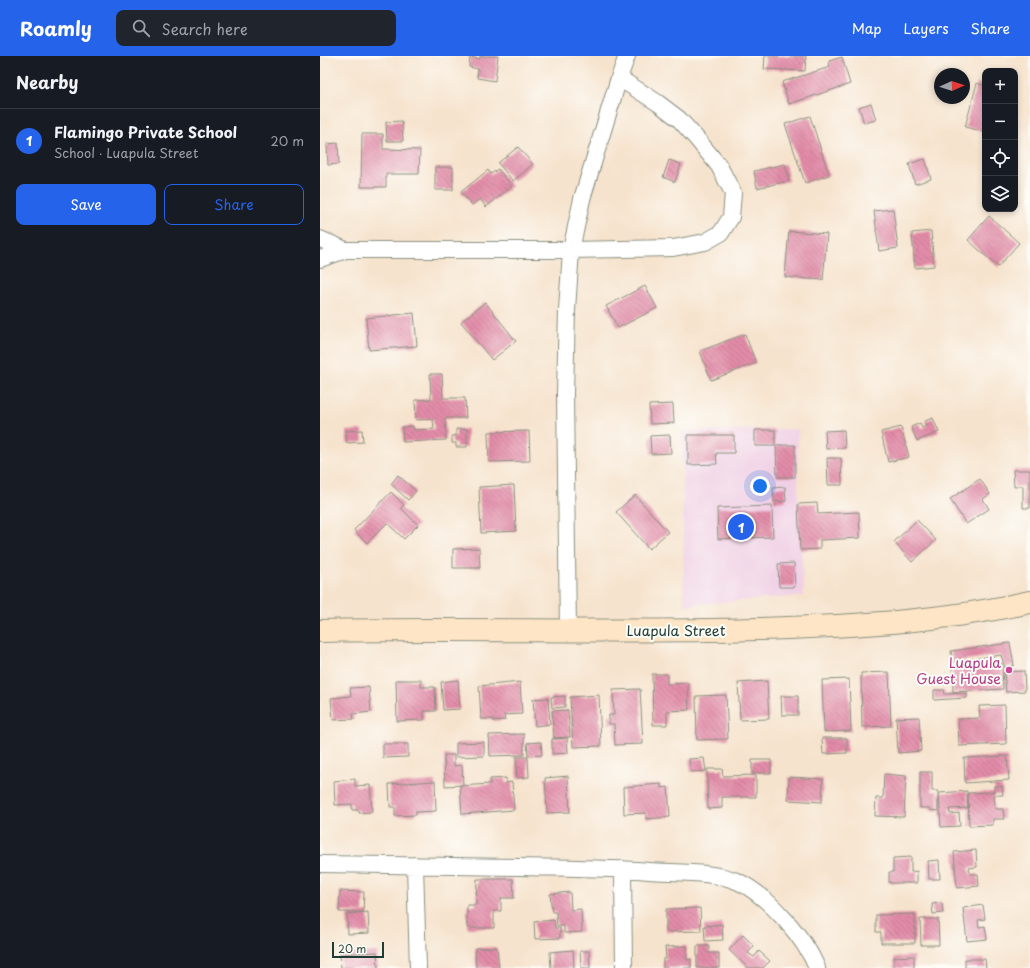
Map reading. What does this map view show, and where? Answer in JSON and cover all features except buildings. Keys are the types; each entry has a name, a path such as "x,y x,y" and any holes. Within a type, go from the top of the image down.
{"street":[{"path":"568,630 565,394 571,250 582,199 627,56"},
{"path":"320,259 346,250 571,250 673,248 705,242 721,233 731,217 733,193 719,166 702,144 679,119 658,103 619,78"},
{"path":"320,239 346,250"},
{"name":"Luapula Street","path":"320,631 702,630 836,626 922,620 997,610 1030,602"},
{"path":"320,864 623,869 716,876 738,882 756,893 780,915 799,937 817,968"},
{"path":"415,865 418,968"},
{"path":"623,869 624,968"}],"shaded area":[{"path":"798,429 798,504 804,596 684,605 682,431"}],"place":[{"name":"Flamingo Private School","path":"741,527"},
{"name":"Luapula Guest House","path":"1009,670"}]}
